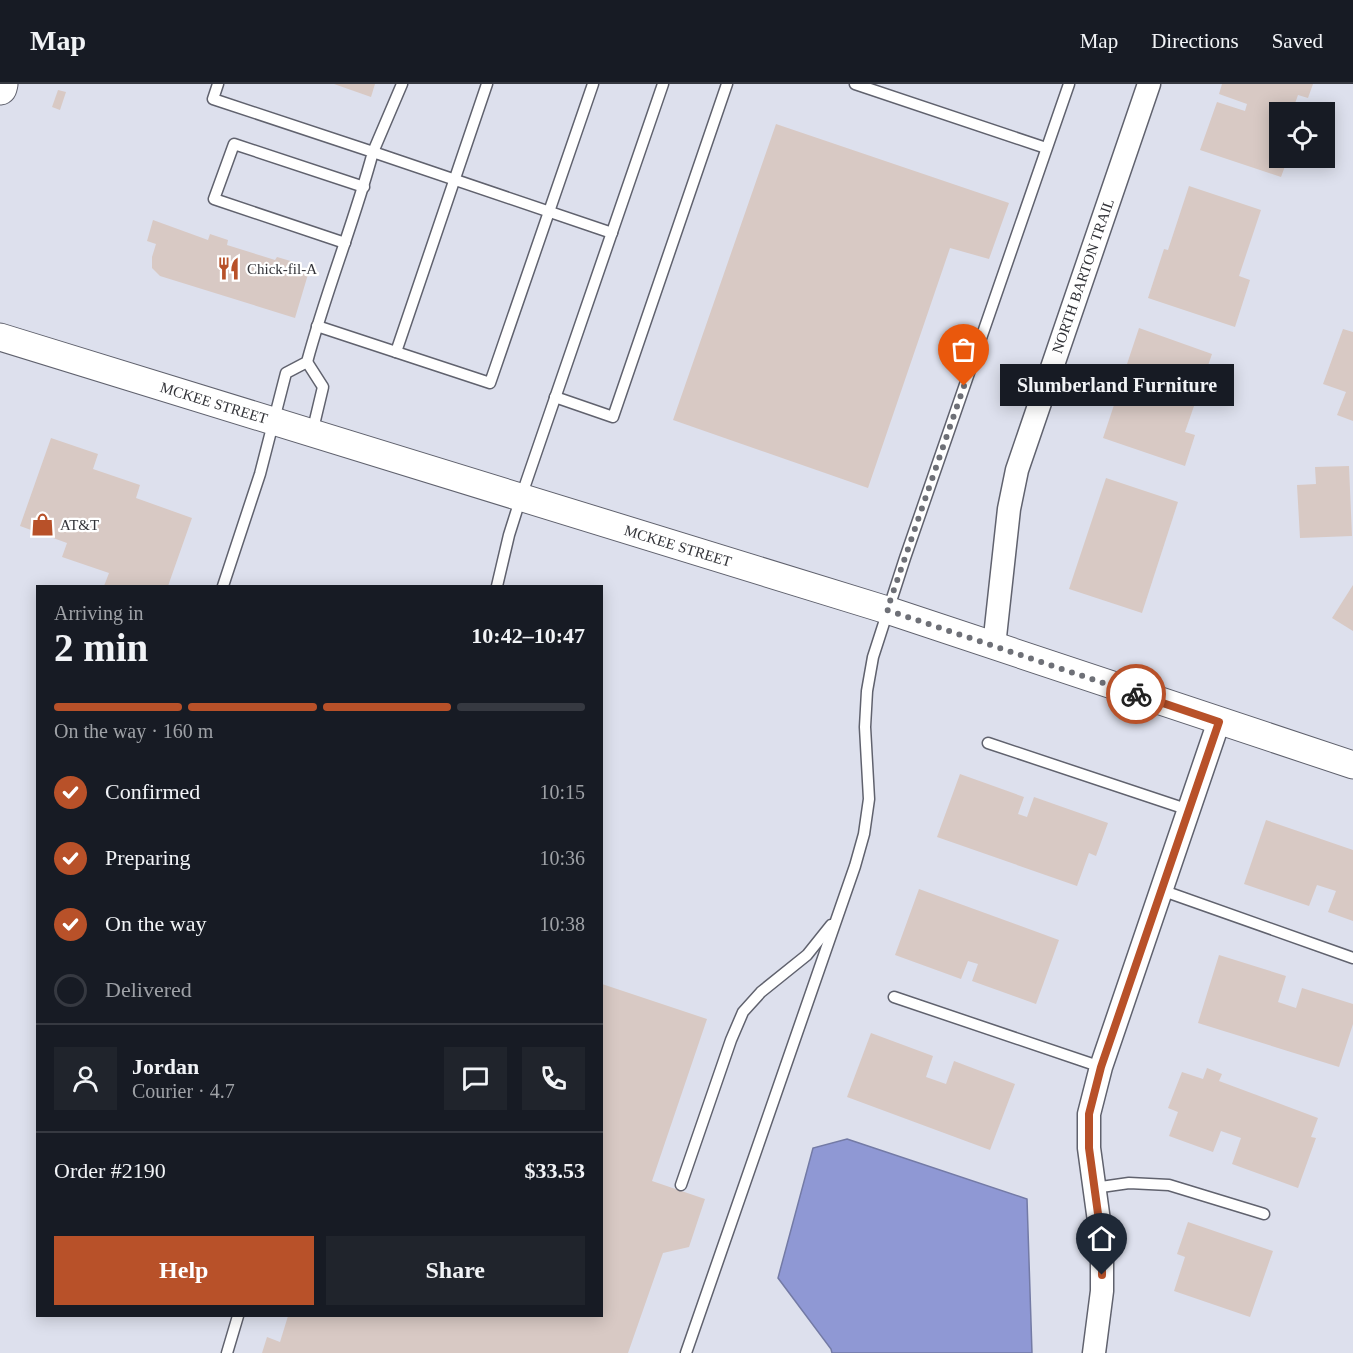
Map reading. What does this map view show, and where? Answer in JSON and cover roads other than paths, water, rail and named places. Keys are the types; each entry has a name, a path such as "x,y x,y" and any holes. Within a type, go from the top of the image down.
{"main road":[{"path":"0,88 1,84"}],"street":[{"name":"NORTH BARTON TRAIL","path":"994,646 1009,509 1015,479 1149,84"},
{"name":"MCKEE STREET","path":"0,337 887,610 1353,765"},
{"path":"1094,1353 1102,1291 1102,1243 1089,1148 1089,1114 1101,1067 1219,722"}],"lane":[{"path":"218,84 213,99 612,232"},
{"path":"312,433 322,387 307,362 364,187 373,152 402,84"},
{"path":"396,352 487,84"},
{"path":"317,326 490,383 593,84"},
{"path":"497,585 521,497 663,84"},
{"path":"555,397 613,417 727,84"},
{"path":"855,84 1046,148"},
{"path":"686,1353 864,834 868,799 865,727 867,691 873,657 887,610 1046,148 1064,85"},
{"path":"345,243 214,200 234,144 364,187"},
{"path":"223,585 260,474 286,373 307,362"},
{"path":"988,743 1189,810"},
{"path":"1161,890 1353,958"},
{"path":"681,1185 731,1040 743,1012 761,992 807,955 826,934 841,906"},
{"path":"894,997 1101,1067"},
{"path":"1094,1188 1129,1183 1169,1185 1264,1214"},
{"path":"227,1353 238,1317"}],"water":[{"path":"847,1139 1027,1199 1032,1353 832,1353 778,1278 813,1148"}],"place":[{"name":"Chick-fil-A","path":"229,269"},
{"name":"Slumberland Furniture","path":"964,386"},
{"name":"AT&T","path":"42,525"}]}
